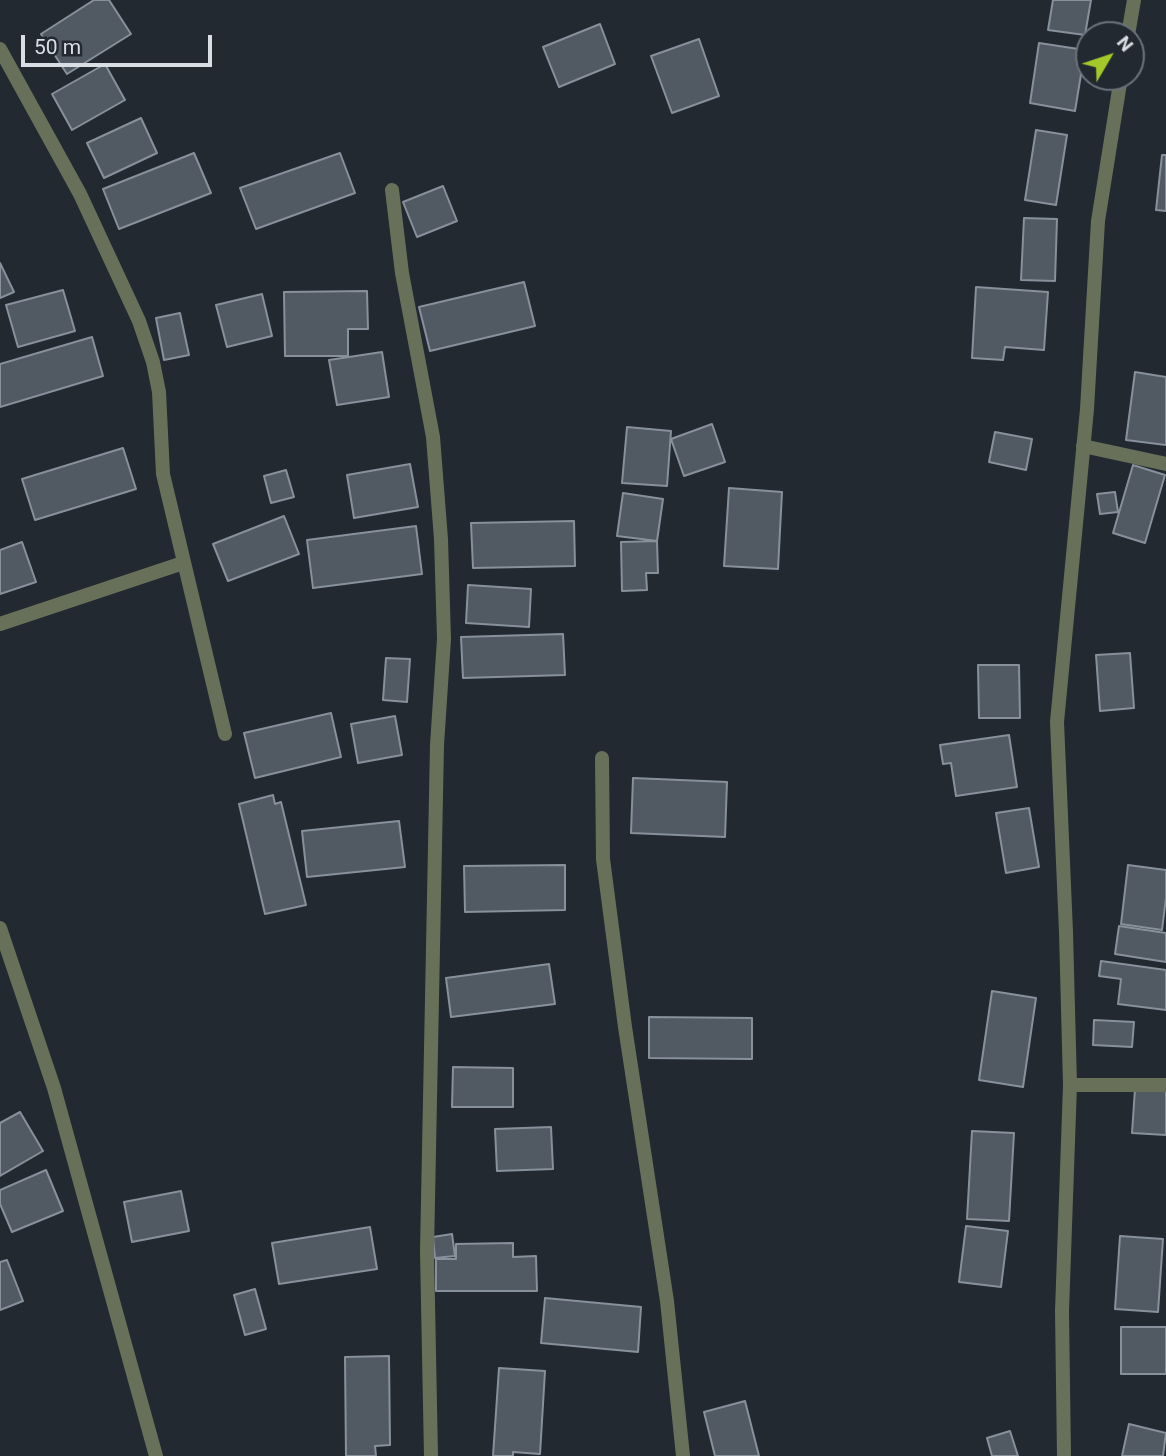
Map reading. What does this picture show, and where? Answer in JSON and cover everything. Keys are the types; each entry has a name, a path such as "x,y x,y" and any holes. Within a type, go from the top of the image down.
{"street":[{"path":"1130,21 1134,0"},
{"path":"0,49 80,194 139,321 153,362 159,392 163,474 225,734"},
{"path":"1064,1456 1062,1311 1070,1085 1057,722 1083,446 1098,221 1119,91"},
{"path":"392,190 402,273 433,437 443,589 444,639 437,745 429,1079 426,1311 431,1456"},
{"path":"1083,446 1166,464"},
{"path":"0,624 183,563"},
{"path":"602,758 603,859 625,1027 667,1301 683,1456"},
{"path":"0,928 54,1088 156,1456"},
{"path":"1070,1085 1166,1084"}],"building":[{"path":"94,0 109,0 131,34 67,74 41,34"},
{"path":"1053,0 1091,0 1087,21 1075,21 1075,34 1048,30"},
{"path":"600,24 615,64 559,87 543,47"},
{"path":"699,39 719,96 672,113 651,56"},
{"path":"1039,43 1075,48 1075,91 1078,91 1075,111 1030,103"},
{"path":"105,64 125,100 72,130 52,94"},
{"path":"141,118 157,153 104,178 87,143"},
{"path":"1036,130 1067,135 1056,205 1025,200"},
{"path":"194,153 211,193 119,229 103,189"},
{"path":"340,153 355,193 256,229 240,188"},
{"path":"1162,155 1166,155 1166,211 1156,210"},
{"path":"443,186 457,221 417,237 403,202"},
{"path":"1024,218 1057,219 1055,281 1021,280"},
{"path":"0,263 14,292 0,298"},
{"path":"524,282 535,326 430,351 419,307"},
{"path":"976,287 1048,292 1044,350 1005,347 1003,360 972,358"},
{"path":"63,290 75,331 18,347 6,305"},
{"path":"367,291 368,329 348,329 348,356 285,356 284,292"},
{"path":"262,294 272,336 227,347 216,305"},
{"path":"180,313 189,355 164,360 156,318"},
{"path":"92,337 103,376 0,407 0,364"},
{"path":"382,352 389,397 337,405 329,360"},
{"path":"1135,372 1166,377 1166,445 1126,440"},
{"path":"712,424 725,462 684,476 671,439"},
{"path":"627,427 671,431 667,486 622,483"},
{"path":"995,432 1032,439 1026,470 989,462"},
{"path":"123,448 136,489 35,520 22,479"},
{"path":"410,464 418,507 354,518 347,475"},
{"path":"1133,465 1165,475 1145,543 1113,533"},
{"path":"286,470 294,497 271,503 264,476"},
{"path":"729,488 782,492 778,569 724,566"},
{"path":"1115,492 1118,512 1100,514 1097,494"},
{"path":"623,493 663,499 657,541 617,536"},
{"path":"284,516 299,554 228,581 213,544"},
{"path":"574,521 575,566 473,568 471,523"},
{"path":"416,526 422,574 313,588 307,540"},
{"path":"657,541 658,573 646,573 647,590 622,591 621,542"},
{"path":"22,542 36,582 0,594 0,550"},
{"path":"468,585 531,589 529,627 466,623"},
{"path":"563,634 565,675 463,678 461,637"},
{"path":"1130,653 1134,708 1100,711 1096,655"},
{"path":"386,658 410,659 407,702 383,700"},
{"path":"978,665 1019,665 1020,718 979,718"},
{"path":"331,713 341,757 255,778 244,733"},
{"path":"395,716 402,755 358,763 351,724"},
{"path":"1009,735 1017,787 956,796 951,763 943,764 940,745"},
{"path":"633,778 727,782 725,837 631,833"},
{"path":"273,795 275,804 281,802 306,905 265,914 239,804"},
{"path":"1029,808 1039,867 1006,873 996,813"},
{"path":"399,821 405,867 307,877 302,831"},
{"path":"565,865 565,910 465,912 464,866"},
{"path":"1128,865 1166,870 1162,930 1121,924"},
{"path":"1119,926 1166,933 1166,962 1115,954"},
{"path":"1101,961 1166,970 1166,1010 1118,1004 1121,979 1099,976"},
{"path":"549,964 555,1004 451,1017 446,978"},
{"path":"992,991 1036,998 1023,1087 979,1080"},
{"path":"649,1017 752,1018 752,1059 649,1058"},
{"path":"1094,1020 1134,1022 1132,1047 1093,1045"},
{"path":"453,1067 513,1068 513,1107 452,1107"},
{"path":"1135,1089 1166,1091 1166,1135 1132,1133"},
{"path":"20,1112 43,1151 0,1176 0,1123"},
{"path":"551,1127 553,1169 497,1171 495,1129"},
{"path":"972,1131 1014,1133 1009,1221 967,1219"},
{"path":"46,1170 63,1211 12,1232 0,1204 0,1190"},
{"path":"181,1191 189,1231 132,1242 124,1202"},
{"path":"966,1226 1008,1231 1001,1287 959,1282"},
{"path":"370,1227 377,1269 279,1284 272,1243"},
{"path":"452,1234 455,1256 435,1258 433,1237"},
{"path":"1120,1236 1163,1239 1158,1312 1115,1309"},
{"path":"513,1243 513,1257 536,1256 537,1291 436,1291 436,1259 456,1259 456,1244"},
{"path":"7,1260 23,1301 0,1310 0,1262"},
{"path":"255,1289 266,1329 245,1335 234,1295"},
{"path":"545,1298 641,1307 638,1352 541,1343"},
{"path":"1121,1327 1166,1327 1166,1374 1121,1374"},
{"path":"389,1356 390,1445 375,1446 376,1456 346,1456 345,1357"},
{"path":"499,1368 545,1371 540,1454 513,1452 513,1456 493,1456"},
{"path":"745,1401 759,1456 715,1456 704,1412"},
{"path":"1129,1424 1166,1433 1163,1456 1122,1456"},
{"path":"1010,1431 1018,1456 992,1456 987,1438"}]}
